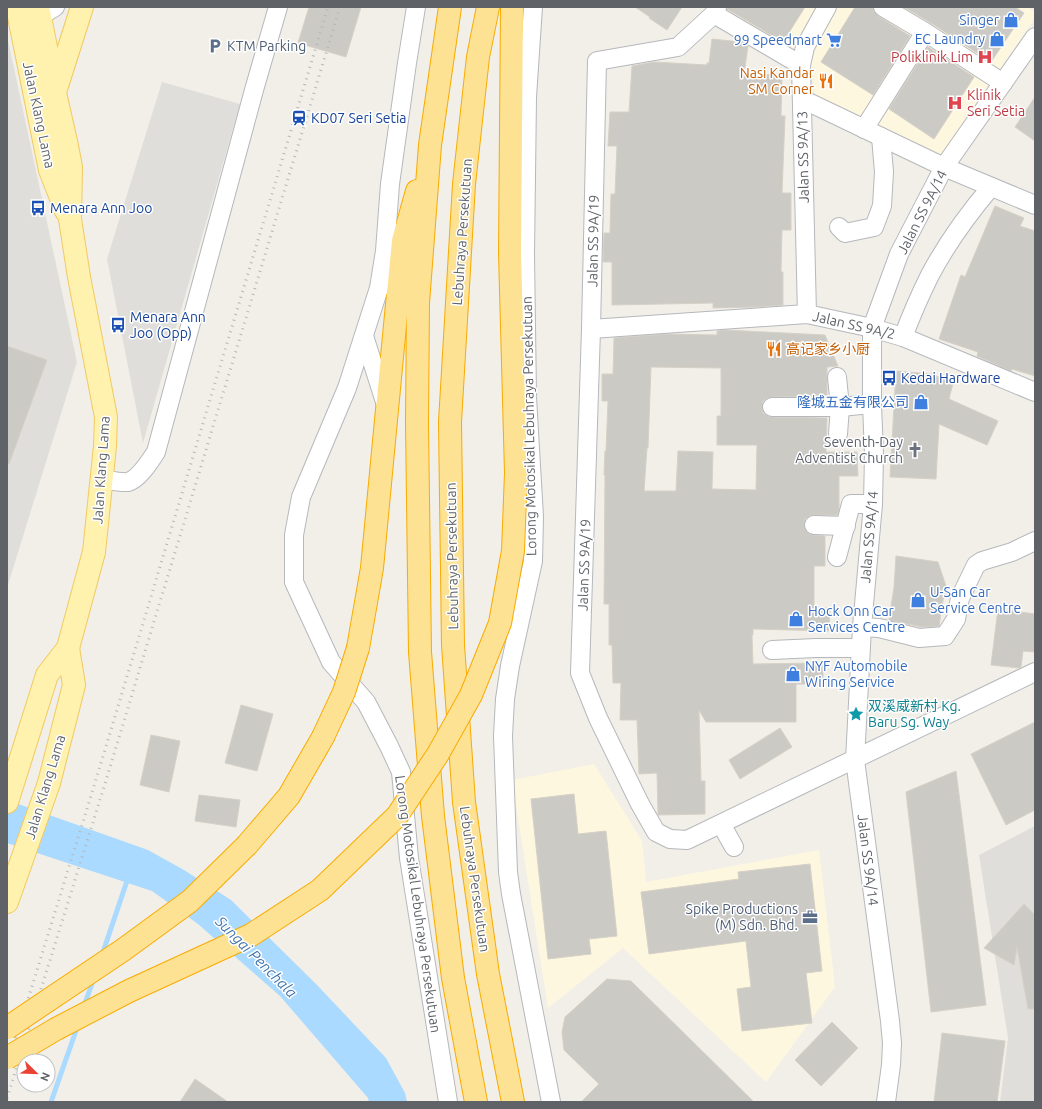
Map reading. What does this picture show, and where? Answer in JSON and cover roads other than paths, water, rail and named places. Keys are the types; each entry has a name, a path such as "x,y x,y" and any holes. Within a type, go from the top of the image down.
{"highway":[{"path":"450,7 430,145 418,302 417,423 420,652 433,816 453,978 476,1102"},
{"name":"Lebuhraya Persekutuan","path":"488,7 478,56 464,184 450,414 453,637 466,810 488,974 513,1102"},
{"path":"7,1058 56,1029 129,991 251,935 320,890 397,816 438,754 471,695 500,623 513,551 516,450 510,253 512,7"},
{"path":"7,1028 123,950 190,902 247,845 289,796 323,737 344,692 358,648 372,568 403,241 430,145"}],"main road":[{"path":"55,93 82,7"},
{"name":"Jalan Klang Lama","path":"7,802 12,772 48,675 68,648 94,552 102,480 106,417 79,277 70,220 71,167 55,93 34,11"},
{"name":"Jalan Klang Lama","path":"34,11 50,170 70,220"},
{"name":"Jalan Klang Lama","path":"7,902 49,783 74,685 68,648"}],"street":[{"path":"102,480 128,482 138,476 156,452 254,90 278,7"},
{"name":"Lorong Motosikal Lebuhraya Persekutuan","path":"416,7 390,184 386,251 379,288 347,388 301,497 294,535 294,582 331,662 366,702 401,772 410,858 448,1102"},
{"name":"Lorong Motosikal Lebuhraya Persekutuan","path":"533,7 527,97 525,255 527,397 534,517 533,561 510,666 505,699 503,736 508,872 551,1102"},
{"name":"Jalan SS 9A/13","path":"807,314 801,65 805,47 827,7"},
{"path":"883,7 925,32 1003,83"},
{"path":"716,10 801,65"},
{"name":"Jalan SS 9A/19","path":"716,10 678,47 598,61 580,673 598,718 640,804 656,832 670,839 687,840 1035,672"},
{"path":"864,129 925,32"},
{"name":"Jalan SS 9A/14","path":"886,1102 891,1065 892,1043 855,760 860,648 873,504 874,454 872,404 872,328 899,254 944,167 1035,37"},
{"path":"802,99 944,167 1035,205"},
{"path":"839,227 845,233 874,227 882,206 884,172 881,137"},
{"path":"903,337 931,274 956,233 991,187"},
{"name":"Jalan SS 9A/2","path":"591,329 807,314 872,328 903,337 1035,392"},
{"path":"364,336 387,406"},
{"path":"836,376 840,407 838,434"},
{"path":"516,450 527,397"},
{"path":"772,407 840,407 872,404"},
{"path":"837,557 851,504 873,504"},
{"path":"814,525 846,526"},
{"path":"862,627 879,628 919,638 945,636 956,619 960,598 976,565 982,561 1012,552 1035,541"},
{"path":"772,650 860,648"},
{"path":"720,824 734,847"}],"water":[{"name":"Sungai Penchala","path":"7,800 148,850 184,870 231,900 317,985 386,1058 405,1093 407,1102 369,1102 368,1098 280,996 198,924 152,891 7,843"}],"waterway":[{"path":"102,955 128,878"},
{"path":"84,1006 94,978"},
{"path":"51,1102 78,1025"}],"railway":[{"path":"7,1067 95,783 328,7"},
{"path":"7,1098 104,787 340,7"}],"place":[{"name":"Singer","path":"1011,20"},
{"name":"EC Laundry","path":"997,39"},
{"name":"99 Speedmart","path":"834,40"},
{"name":"KTM Parking","path":"215,46"},
{"name":"Poliklinik Lim","path":"985,57"},
{"name":"Nasi Kandar SM Corner","path":"826,81"},
{"name":"Klinik Seri Setia","path":"955,103"},
{"name":"KD07 Seri Setia","path":"299,118"},
{"name":"Menara Ann Joo","path":"38,208"},
{"name":"Menara Ann Joo (Opp)","path":"118,325"},
{"name":"高记家乡小厨","path":"774,349"},
{"name":"Kedai Hardware","path":"889,378"},
{"name":"隆城五金有限公司","path":"921,402"},
{"name":"Seventh-Day Adventist Church","path":"915,450"},
{"name":"U-San Car Service Centre","path":"918,600"},
{"name":"Hock Onn Car Services Centre","path":"796,619"},
{"name":"NYF Automobile Wiring Service","path":"793,674"},
{"name":"双溪威新村 Kg. Baru Sg. Way","path":"856,714"},
{"name":"Spike Productions (M) Sdn. Bhd.","path":"810,917"}]}
